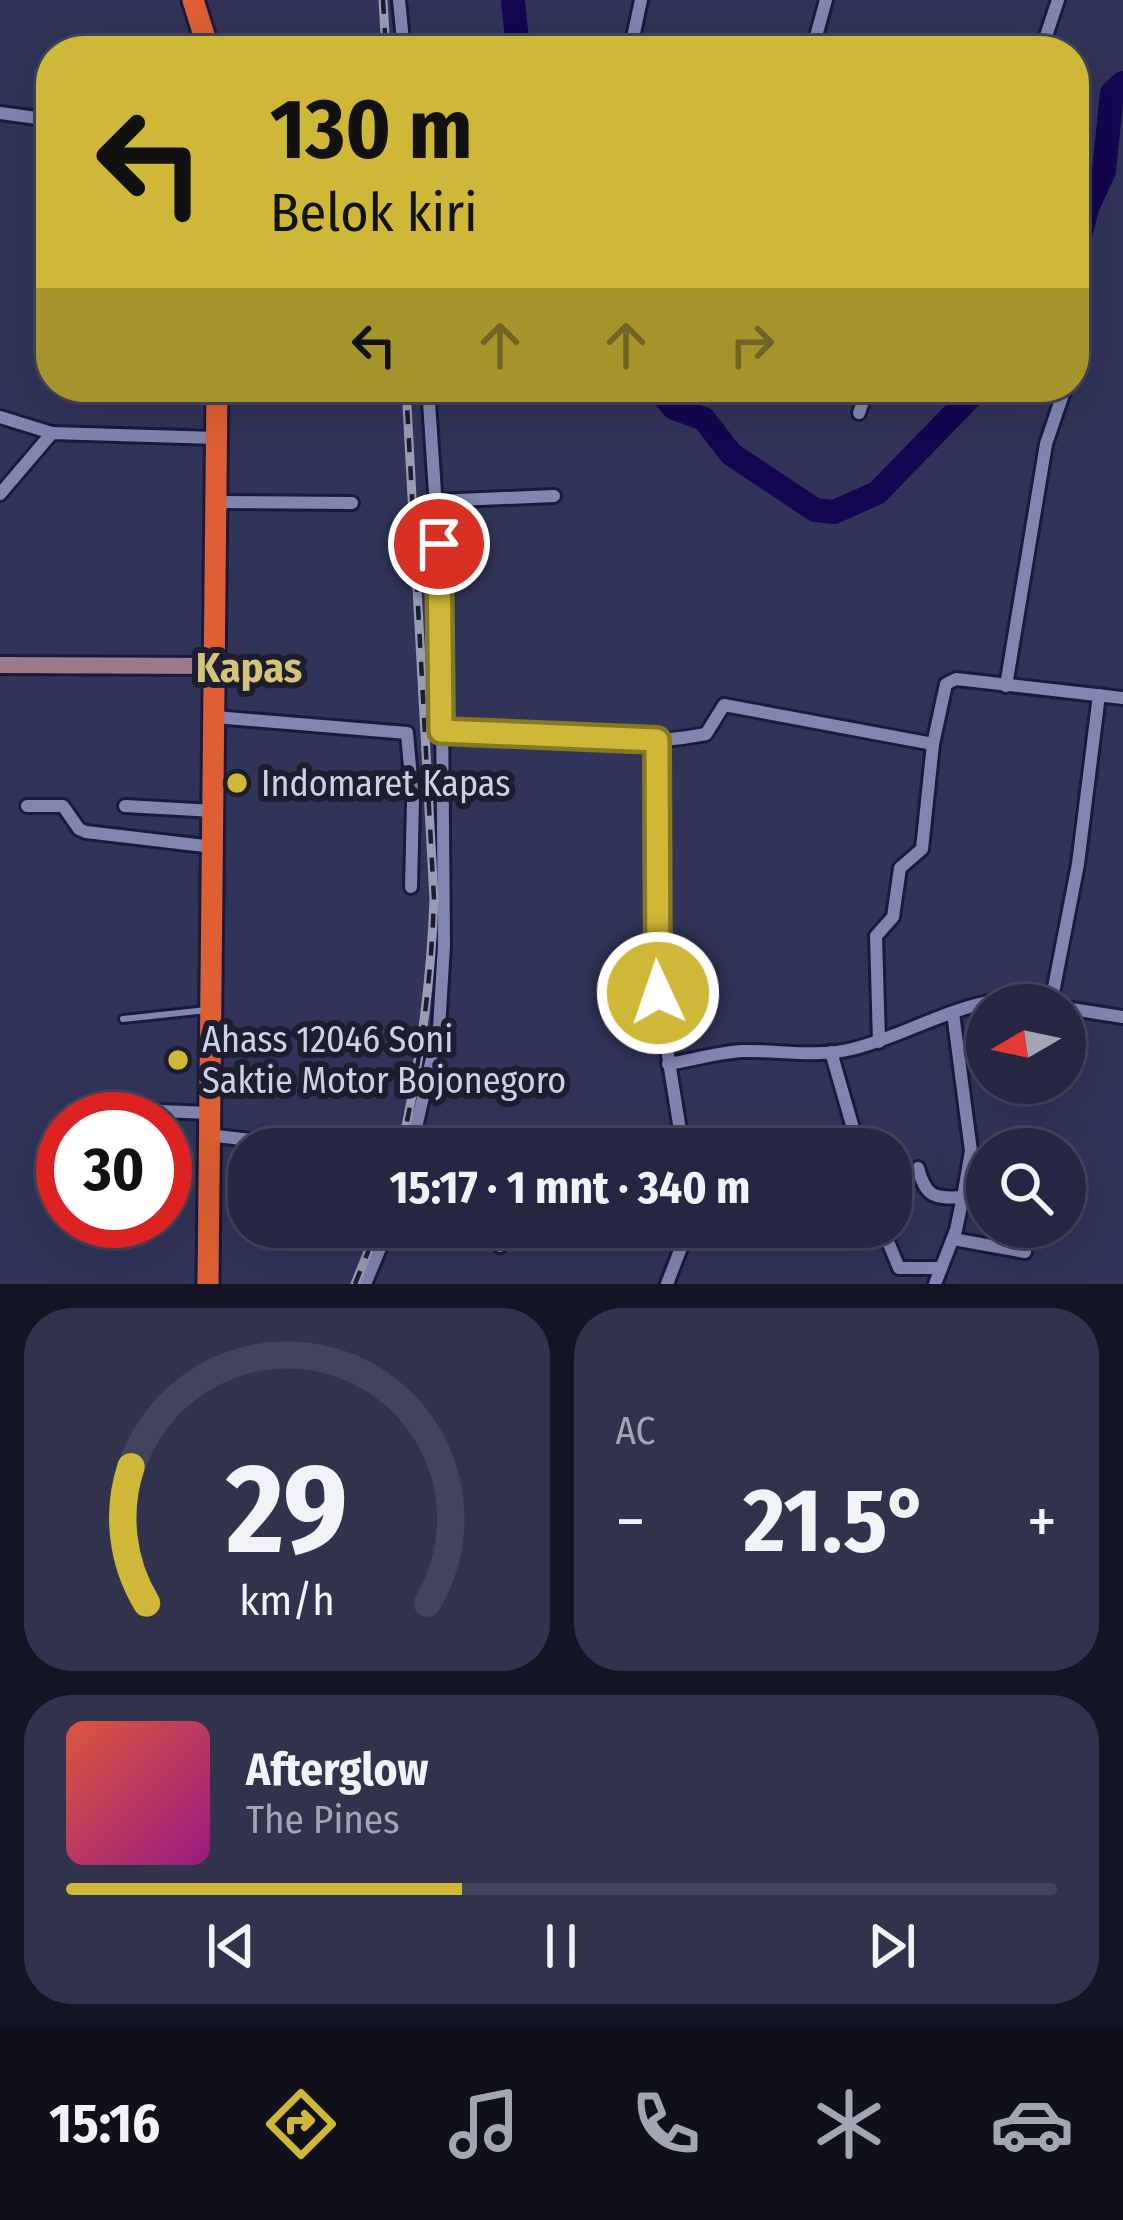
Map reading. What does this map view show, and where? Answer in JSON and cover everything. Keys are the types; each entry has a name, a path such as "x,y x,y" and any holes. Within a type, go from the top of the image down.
{"highway":[{"path":"193,0 204,36"},
{"path":"208,1284 218,402"}],"street":[{"path":"399,0 403,36"},
{"path":"633,36 641,0"},
{"path":"816,36 826,0"},
{"path":"1046,36 1058,0"},
{"path":"0,113 36,118"},
{"path":"416,1128 439,1028 444,927 436,501 429,402"},
{"path":"859,413 863,402"},
{"path":"1006,686 1046,444 1060,402"},
{"path":"0,417 52,433 217,438"},
{"path":"0,494 52,433"},
{"path":"436,501 554,496"},
{"path":"218,502 352,503"},
{"path":"0,665 216,666"},
{"path":"879,1042 876,937 893,917 901,868 922,849 933,743 946,684 956,679 1123,698"},
{"path":"1060,984 1099,695"},
{"path":"441,731 674,739 709,731 724,705 933,743"},
{"path":"215,717 407,734 413,801 411,887"},
{"path":"657,740 655,941 679,1128"},
{"path":"27,806 63,806 79,830 86,832 214,847"},
{"path":"125,806 214,812"},
{"path":"668,1064 740,1052 831,1052 879,1042 966,1008"},
{"path":"1086,1010 1123,1017"},
{"path":"935,1284 953,1239 971,1151 953,1013"},
{"path":"831,1052 853,1128"},
{"path":"192,1121 228,1128"},
{"path":"919,1168 932,1198 963,1197"},
{"path":"953,1239 1024,1252"},
{"path":"364,1284 379,1248"},
{"path":"667,1284 681,1248"},
{"path":"891,1248 899,1268 940,1268"}],"lane":[{"path":"123,1019 211,1010"}],"waterway":[{"path":"513,0 517,36"},
{"path":"1089,204 1104,171 1112,93 1123,83"},
{"path":"669,402 704,419 731,454 815,510 834,512 877,493 965,402"}],"railway":[{"path":"383,0 385,36"},
{"path":"405,1128 424,1025 434,899 407,402"},
{"path":"355,1284 370,1248"}],"place":[{"name":"Indomaret Kapas","path":"237,783"},
{"name":"Ahass 12046 Soni Saktie Motor Bojonegoro","path":"178,1060"}],"district":[{"name":"Kapas","path":"249,667"}],"route":[{"path":"439,544 441,731 657,740 658,993"}]}
